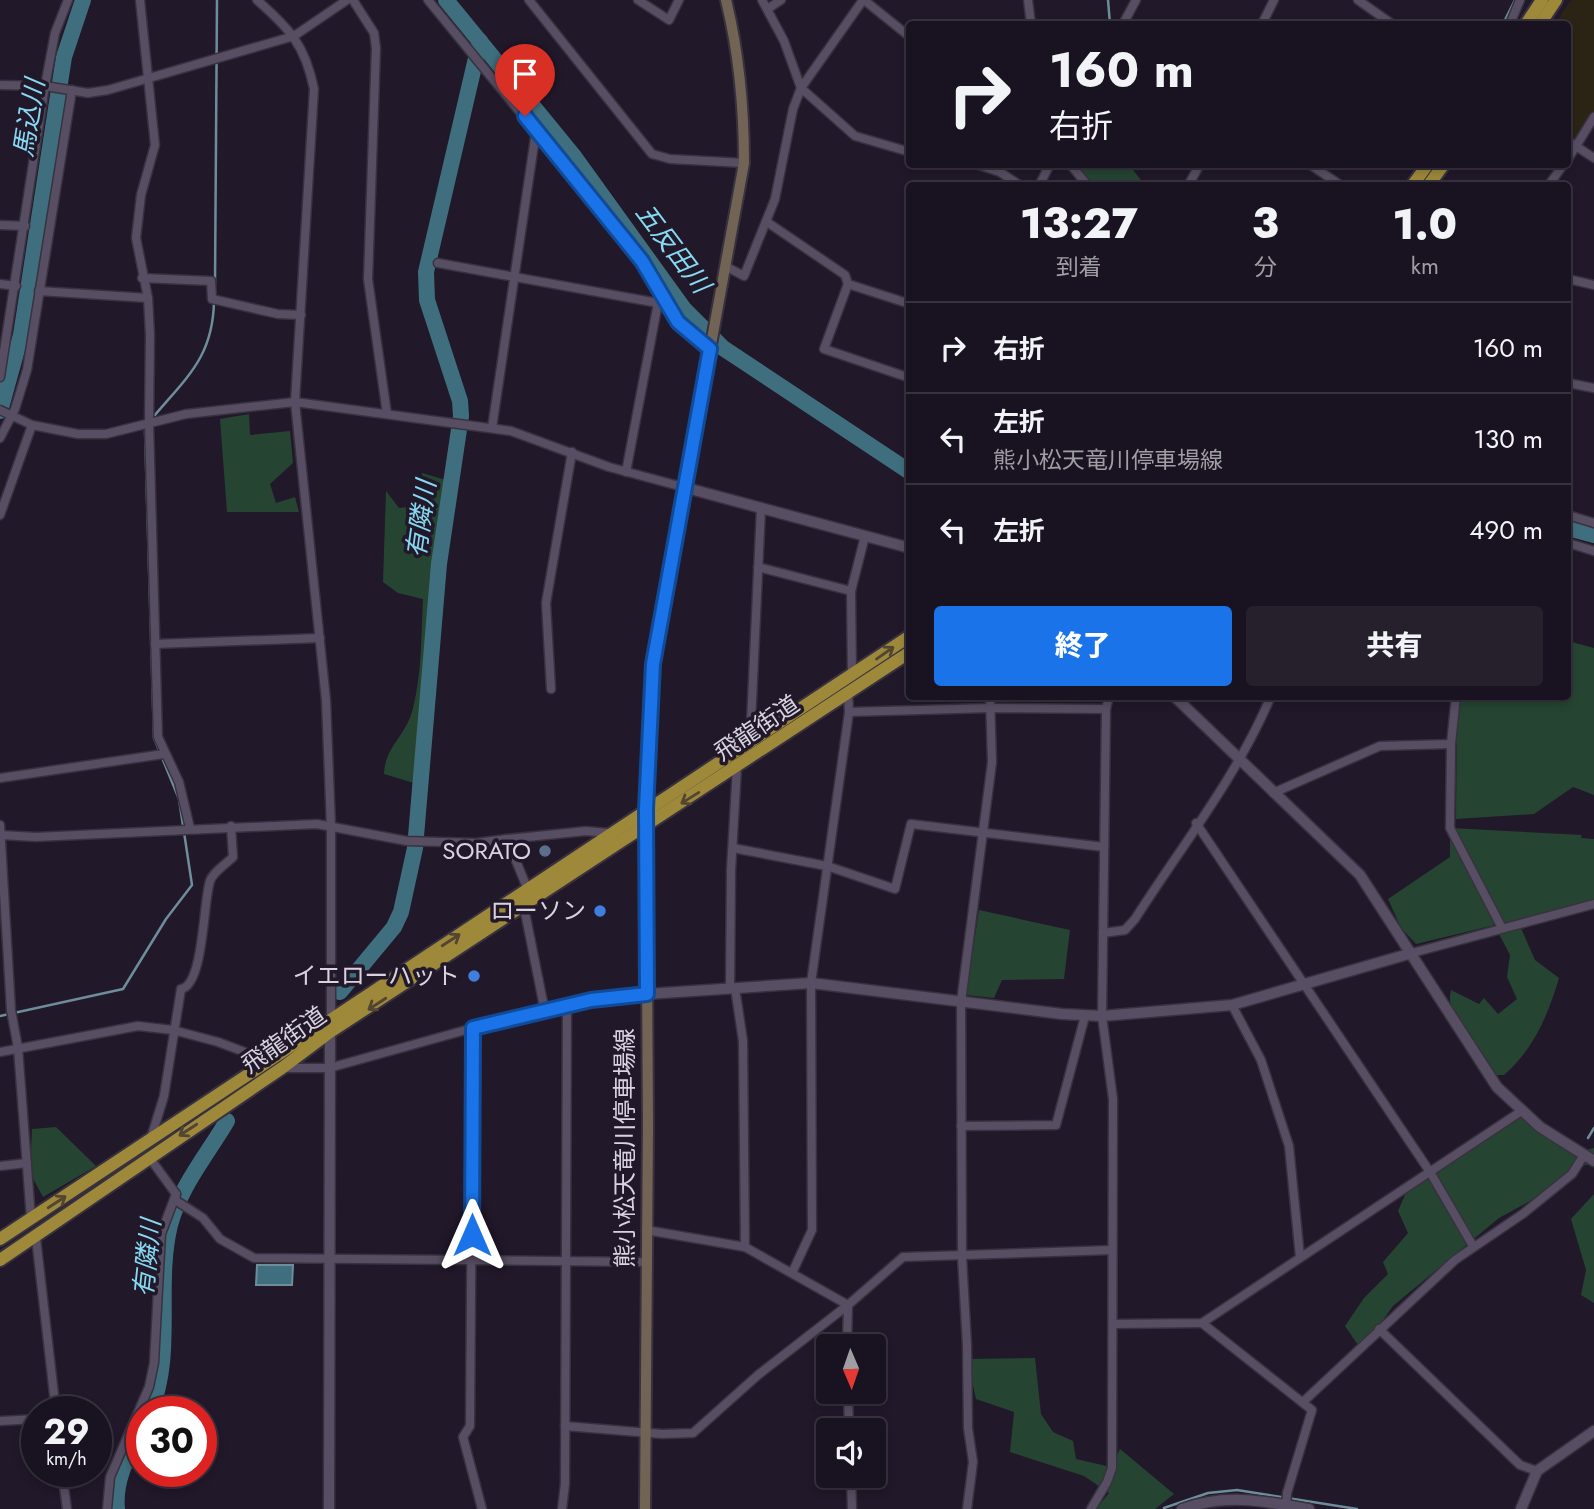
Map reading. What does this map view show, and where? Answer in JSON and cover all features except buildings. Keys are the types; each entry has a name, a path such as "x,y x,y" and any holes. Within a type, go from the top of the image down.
{"highway":[{"path":"1528,21 1542,0"},
{"path":"1542,21 1556,0"},
{"name":"飛龍街道","path":"0,1260 282,1068 331,1025 609,833 750,744 906,639"},
{"name":"飛龍街道","path":"0,1239 150,1141 266,1060 331,1025 524,907 906,655"}],"main road":[{"name":"熊小松天竜川停車場線","path":"645,1509 646,809 653,664 744,163 744,128 737,60 726,0"}],"street":[{"path":"0,377 45,86 55,33 68,0"},
{"path":"140,0 155,145 139,205 136,238 148,298 158,737 182,791 189,828"},
{"path":"257,0 295,36 310,68 315,108 295,402 326,700 331,827 329,1509"},
{"path":"0,85 45,86 88,93 108,90 295,36 347,0"},
{"path":"353,0 374,33 376,48 368,279 387,414"},
{"path":"428,0 642,261 662,301 678,322 710,347"},
{"path":"638,0 669,20 679,0"},
{"path":"762,0 769,8 792,59 801,88 855,136 906,151"},
{"path":"769,8 781,0"},
{"path":"725,266 744,276 767,222 781,177 793,109 801,88 863,0 906,34"},
{"path":"1028,0 1031,21"},
{"path":"1125,21 1136,0"},
{"path":"1264,21 1275,0"},
{"path":"1358,0 1388,21"},
{"path":"1511,21 1520,0"},
{"path":"534,2 652,154 670,159 744,163"},
{"path":"0,438 27,370 70,90"},
{"path":"1571,155 1594,117"},
{"path":"492,428 536,131"},
{"path":"1571,143 1594,158"},
{"path":"987,168 1015,182"},
{"path":"1073,168 1085,182"},
{"path":"1315,168 1336,182"},
{"path":"767,222 845,275 848,284 824,349 906,377"},
{"path":"0,225 25,226"},
{"path":"438,263 662,301"},
{"path":"142,278 211,281 215,298 261,311 301,315"},
{"path":"1571,280 1594,285"},
{"path":"0,284 16,286"},
{"path":"848,284 906,303"},
{"path":"39,291 148,298"},
{"path":"626,472 662,301"},
{"path":"1571,384 1594,388"},
{"path":"0,410 32,425 78,434 106,434 233,407 295,402 492,428 528,435 626,472 906,547"},
{"path":"0,515 32,425"},
{"path":"551,689 546,603 572,452"},
{"path":"750,744 761,508"},
{"path":"1571,516 1594,523"},
{"path":"852,676 851,591 865,536"},
{"path":"1571,544 1594,551"},
{"path":"758,567 851,591"},
{"path":"155,644 320,638"},
{"path":"792,1273 812,1230 811,983 849,712 848,692"},
{"path":"967,1509 973,1462 968,1428 962,1257 961,1002 992,762 990,700"},
{"path":"1091,1509 1112,1468 1113,1099 1102,1016 1108,700"},
{"path":"1178,700 1360,875 1497,1087 1540,1127 1594,1161"},
{"path":"1103,933 1125,930 1135,919 1196,823 1240,762 1268,700"},
{"path":"1456,700 1451,744 1450,828 1502,928"},
{"path":"849,712 990,708 1106,709"},
{"path":"1273,793 1380,746 1451,744"},
{"path":"0,778 164,754"},
{"path":"737,768 733,848 733,988 743,1041 745,1247"},
{"path":"1196,823 1430,1172 1473,1246"},
{"path":"733,848 827,866 895,889 911,824 1104,847"},
{"path":"0,825 11,1010 18,1048 31,1219"},
{"path":"150,1141 164,1096 181,989 192,981 198,960 211,878 233,857 231,826"},
{"path":"0,835 36,837 231,826 331,827 407,841 476,843 586,831 609,833"},
{"path":"507,839 528,890"},
{"path":"282,1068 329,1068 473,1028 614,996 733,988 811,983 1085,1016 1232,1005 1594,904"},
{"path":"524,907 545,1012"},
{"path":"1232,1005 1261,1060 1289,1146 1300,1257"},
{"path":"562,1509 565,1426 567,1007"},
{"path":"0,1012 11,1010"},
{"path":"961,1126 1056,1125 1085,1016"},
{"path":"0,1052 138,1026 173,1030 218,1042 266,1060"},
{"path":"473,1028 470,1426 463,1437 482,1509"},
{"path":"1113,1324 1202,1323 1523,1111"},
{"path":"1304,1401 1379,1329 1473,1246 1524,1213 1572,1174 1584,1155"},
{"path":"148,1157 176,1197 203,1218 219,1239 254,1258 646,1262"},
{"path":"0,1166 27,1163"},
{"path":"107,1509 110,1477 149,1387 154,1363 157,1265 161,1234 176,1197"},
{"path":"646,1230 745,1247 848,1306"},
{"path":"36,1238 54,1396"},
{"path":"565,1426 645,1433 693,1433 758,1375 848,1306 903,1256 962,1257 1112,1250"},
{"path":"847,1334 848,1306"},
{"path":"1202,1323 1304,1401 1311,1410 1286,1502"},
{"path":"1379,1329 1520,1465 1537,1471"},
{"path":"0,1420 21,1419"},
{"path":"1521,1509 1537,1471 1594,1431"},
{"path":"64,1487 67,1509"},
{"path":"851,1488 852,1509"},
{"path":"1182,1509 1210,1500 1233,1498 1286,1502 1309,1509"}],"shaded area":[{"path":"1571,0 1594,0 1594,112 1576,142 1571,139 1571,21 1557,21"}],"green space":[{"path":"1080,168 1131,168 1143,182 1091,182"},
{"path":"249,414 250,435 290,431 293,463 270,484 276,503 295,497 299,512 227,512 220,419"},
{"path":"422,473 446,480 414,783 384,774 391,749 412,712 421,656 423,599 398,593 383,582 386,491 399,508 417,506"},
{"path":"1571,642 1594,648 1594,795 1573,787 1534,814 1456,819 1457,700 1571,700"},
{"path":"1450,828 1582,835 1581,838 1594,839 1594,901 1416,944 1401,928 1388,899 1450,857"},
{"path":"979,910 1070,930 1064,979 1002,980 994,998 966,995"},
{"path":"1520,926 1535,960 1559,978 1545,1018 1532,1043 1504,1075 1490,1075 1456,1023 1450,1001 1451,990 1479,1004 1484,998 1498,1014 1517,999 1507,977 1510,955 1498,932"},
{"path":"1518,1114 1573,1153 1594,1148 1594,1164 1585,1165 1554,1188 1499,1218 1393,1306 1371,1337 1358,1345 1345,1326 1364,1298 1388,1274 1383,1262 1408,1233 1398,1211 1409,1186"},
{"path":"56,1127 96,1166 43,1197 30,1173 32,1129"},
{"path":"1594,1194 1594,1303 1581,1295 1586,1270 1571,1219"},
{"path":"1035,1358 1041,1414 1053,1432 1073,1441 1076,1459 1111,1467 1120,1449 1174,1494 1155,1509 1096,1509 1109,1493 1084,1476 1010,1452 1014,1412 976,1399 967,1359"}],"water":[{"path":"257,1265 293,1265 292,1285 256,1285"}],"waterway":[{"name":"馬込川","path":"0,411 21,335 64,57 83,0"},
{"path":"215,284 217,0"},
{"name":"五反田川","path":"446,0 573,155 684,309 723,348 906,469"},
{"path":"1108,0 1110,21"},
{"path":"1504,21 1515,0"},
{"name":"有隣川","path":"340,992 394,927 401,912 415,848 439,564 461,416 460,401 427,300 426,272 480,41"},
{"path":"155,415 188,376 204,351 213,320 214,301"},
{"path":"0,1016 123,989 166,919 192,885 179,799 154,738 145,431"},
{"name":"五反田川","path":"1571,529 1594,535"},
{"name":"有隣川","path":"155,1396 162,1366 164,1272 170,1225 187,1184 227,1121"},
{"path":"1588,1138 1594,1128"},
{"name":"有隣川","path":"117,1509 118,1487 126,1462"},
{"path":"1164,1508 1208,1493 1237,1490 1357,1509"}],"place":[{"name":"SORATO","path":"545,851"},
{"name":"ローソン","path":"600,911"},
{"name":"イエローハット","path":"474,976"}],"route":[{"path":"472,1235 473,1028 591,1000 647,994 646,809 653,664 710,349 678,322 660,287 642,261 525,116"}]}
